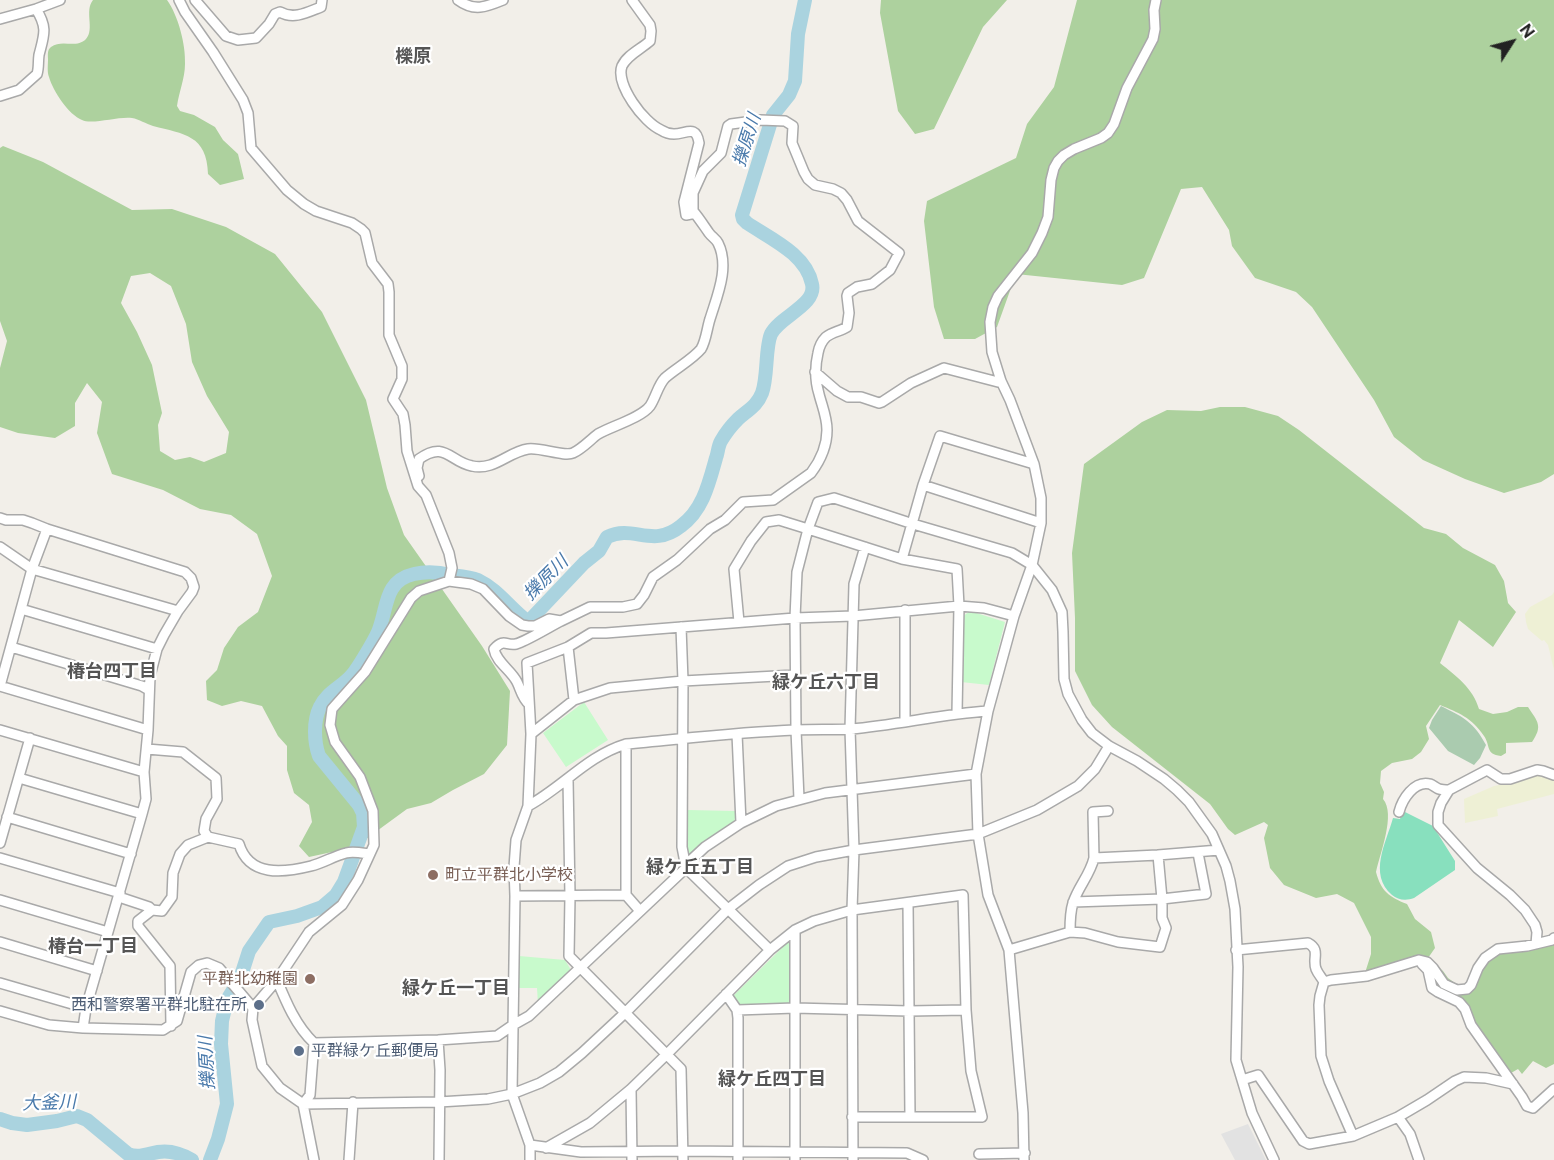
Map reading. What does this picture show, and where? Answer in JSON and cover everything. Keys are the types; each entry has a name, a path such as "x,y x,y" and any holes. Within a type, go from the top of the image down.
{"street":[{"path":"0,19 60,0"},
{"path":"179,0 243,100 248,113 251,148 287,190 304,204 316,211 352,223 364,233 372,263 388,284 389,335 402,366 402,379 393,399 403,414 407,451 418,486 426,495"},
{"path":"195,0 226,36 238,40 256,38 275,14 280,12 285,15 298,15 321,7 322,0"},
{"path":"458,0 465,5 479,7 503,0"},
{"path":"632,0 650,26 651,35 648,43 626,59 621,67 621,76 628,95 640,115 657,128 672,135 688,132 697,134 699,143 684,202 686,215 693,211"},
{"path":"979,1154 1025,1157 1009,950 988,895 978,834 976,774 988,711 1014,616 1032,565 1041,523 1041,498 1034,464 992,352 990,322 993,308 1004,288 1032,253 1042,233 1048,217 1053,174 1058,160 1064,154 1101,138 1114,124 1127,88 1153,39 1156,0"},
{"path":"0,96 19,90 37,74 44,35 42,19 36,9"},
{"path":"450,576 449,553 417,468 419,459 428,453 448,453 470,466 481,467 501,462 519,450 530,448 572,454 599,434 638,416 649,407 663,380 700,350 718,292 723,266 718,241 693,211 693,193 704,171 721,153 728,126 731,124 761,120 785,121 794,126 792,143 808,179 815,185 842,193 858,221 898,253 890,270 872,284 857,287 848,293 847,327 828,335 819,348 815,372 827,430 823,452 811,473 773,500 743,502 725,520 710,529 676,560 653,577 637,604 623,607 590,607 518,644 498,645 494,649 495,655 514,677 524,700 529,704"},
{"path":"815,372 837,391 848,397 861,397 879,403 911,383 944,368 1001,381"},
{"path":"902,559 940,436 1034,464"},
{"path":"923,485 1041,523"},
{"path":"799,799 795,675 797,572 808,529 818,502 834,498 997,548 1032,565 1052,590 1062,612 1064,678 1068,693 1082,720 1092,733 1109,746 1164,778 1178,790 1212,834 1219,850 1230,881 1235,909 1238,967 1236,1060 1252,1113 1274,1160"},
{"path":"0,518 23,520 47,530 185,572 191,578 194,587 157,649 150,676 144,772 146,799 82,1028"},
{"path":"739,622 734,569 766,522 779,520 902,559 957,569 959,606 957,713"},
{"path":"47,530 32,569 0,686 148,730"},
{"path":"0,547 32,569 178,611"},
{"path":"853,1156 852,910 854,850 850,729 854,584 865,547"},
{"path":"0,858 119,895 152,910 162,911 172,897 173,873 180,854 188,844 208,837 239,844 242,855 258,868 279,871 311,866 348,852 360,853 374,845 373,811 360,777 335,742 330,725 332,709 365,672 411,598 419,591 450,576 483,589 509,616 522,625 535,626 549,619 561,621"},
{"path":"530,1160 530,1145 512,1094 516,896 514,867 516,840 528,806 531,734 527,663 568,647 591,633 853,616 959,606 984,608 1014,616"},
{"path":"21,609 157,649"},
{"path":"905,610 905,722"},
{"path":"681,627 682,848 686,867 770,950"},
{"path":"11,647 149,690"},
{"path":"568,647 574,700"},
{"path":"531,734 574,700 610,688 683,681 795,675"},
{"path":"528,806 545,797 592,759 610,749 626,744 796,730 850,729 957,713 988,711"},
{"path":"0,730 144,772"},
{"path":"737,734 741,823"},
{"path":"0,843 30,738"},
{"path":"626,744 626,895 640,911"},
{"path":"0,1011 49,1025 163,1030 177,1022 191,972 207,963 219,968 252,1008 252,1020 262,1066 280,1088 303,1104 439,1102 488,1099 512,1094 540,1083 582,1053 728,909 788,866 816,857 854,850 978,834 1037,810 1078,786 1095,769 1109,746"},
{"path":"147,749 183,752 216,778 216,799 206,819 204,831 208,837"},
{"path":"1536,944 1535,925 1525,910 1477,868 1438,825 1438,812 1449,790 1487,770 1501,779 1510,779 1537,770 1554,775"},
{"path":"277,980 296,1021 304,1034 314,1043 497,1036 529,1016 705,847 741,823 776,806 825,793 976,774"},
{"path":"19,778 142,814"},
{"path":"568,779 570,956 681,1069 682,1155"},
{"path":"1399,812 1402,801 1421,784 1430,784 1438,789 1449,790"},
{"path":"1070,933 1073,902 1092,869 1095,858 1093,812 1108,811"},
{"path":"8,817 131,854"},
{"path":"1095,858 1219,850"},
{"path":"252,1008 277,980 309,932 342,905 358,880 360,853"},
{"path":"1073,902 1162,899 1206,894 1198,853"},
{"path":"1009,950 1070,933 1085,933 1118,942 1160,947 1166,928 1162,918 1158,855"},
{"path":"516,896 626,895"},
{"path":"546,1148 590,1123 631,1089 770,950 795,930 814,921 852,910 963,895 966,1010 971,1071 982,1117 852,1117"},
{"path":"0,900 108,932"},
{"path":"908,903 910,1117"},
{"path":"152,910 138,921 138,926 170,966 171,1026"},
{"path":"795,930 795,1156"},
{"path":"1324,982 1367,976 1419,960 1427,962 1444,984 1457,990 1467,989 1478,968 1491,953 1498,949 1536,944 1554,938"},
{"path":"0,942 97,971"},
{"path":"1236,950 1308,943 1313,946 1315,966 1324,982 1319,1005 1321,1056 1353,1136"},
{"path":"1419,960 1428,970 1432,988 1459,1002 1465,1009 1471,1025 1527,1106 1533,1108 1554,1089"},
{"path":"0,983 86,1008"},
{"path":"726,994 738,1018 737,1156"},
{"path":"736,1010 795,1008 966,1010"},
{"path":"438,1040 439,1160"},
{"path":"314,1043 310,1095 303,1104 314,1160"},
{"path":"1242,1080 1258,1075 1303,1141 1309,1144 1353,1136 1398,1117 1464,1077 1486,1078 1513,1084"},
{"path":"631,1089 632,1156"},
{"path":"349,1160 353,1102"},
{"path":"1398,1117 1410,1134 1419,1160"},
{"path":"530,1145 581,1156 907,1156 923,1160"}],"green space":[{"path":"93,0 167,0 178,22 185,56 184,74 177,106 180,111 194,115 215,127 223,140 238,154 244,179 220,185 208,174 203,151 192,138 184,134 132,118 86,121 67,108 49,77 48,51 55,45 78,43 86,39 90,30 89,9"},
{"path":"881,0 1007,0 983,27 934,129 915,134 898,111 880,13"},
{"path":"1077,0 1554,0 1554,474 1541,482 1504,493 1423,460 1394,437 1374,400 1312,307 1296,292 1255,278 1232,246 1229,230 1202,187 1181,189 1144,278 1122,285 1016,274 997,327 975,339 944,339 934,307 924,221 927,201 1016,158 1027,124 1054,87"},
{"path":"3,146 43,162 132,210 172,209 226,227 275,254 322,312 366,400 387,488 404,535 482,646 510,691 507,745 484,774 431,803 407,809 355,847 309,857 299,846 312,822 309,805 294,793 287,770 287,746 278,736 262,706 241,701 222,706 207,700 206,681 217,670 224,648 238,627 258,612 272,576 257,534 231,515 200,509 163,490 112,474 97,433 102,402 87,383 75,403 75,426 55,438 18,433 0,427 0,368 7,341 0,321 0,148","holes":["150,273 171,286 186,324 192,362 207,396 229,432 226,453 204,462 190,457 175,460 160,451 158,425 162,413 152,365 121,303 131,276"]},
{"path":"1220,407 1245,407 1278,416 1424,528 1446,534 1463,548 1495,565 1504,581 1508,603 1516,612 1493,647 1459,620 1440,663 1468,689 1479,709 1493,714 1507,712 1518,707 1528,707 1538,724 1532,742 1506,743 1506,753 1501,756 1496,755 1490,751 1484,736 1474,724 1459,713 1440,705 1426,726 1429,739 1421,752 1412,759 1392,763 1381,771 1380,783 1387,806 1388,824 1376,872 1380,884 1387,893 1407,904 1415,919 1431,932 1435,948 1428,958 1414,957 1365,973 1371,954 1371,937 1354,903 1337,894 1316,898 1284,885 1270,868 1264,838 1268,825 1264,822 1235,835 1210,804 1112,727 1092,705 1075,671 1072,553 1084,464 1142,422 1167,410 1201,411"},
{"path":"1554,592 1554,670 1548,645 1528,629 1525,614 1530,607"},
{"path":"970,611 1005,622 989,685 961,682 962,617"},
{"path":"584,702 608,740 566,767 543,733"},
{"path":"1441,706 1467,721 1486,745 1474,765 1448,751 1429,728"},
{"path":"1535,774 1554,778 1554,794 1497,809 1498,816 1465,823 1464,799 1494,786"},
{"path":"688,810 736,811 734,824 688,855"},
{"path":"1403,811 1433,826 1455,861 1455,870 1414,898 1405,900 1394,897 1385,887 1380,868 1383,848 1393,818 1400,819"},
{"path":"1554,941 1554,1064 1546,1068 1533,1061 1522,1074 1518,1069 1511,1073 1479,1031 1470,1013 1437,990 1424,963 1434,963 1448,978 1466,991 1491,959 1502,951"},
{"path":"788,942 791,944 790,1003 741,1005 732,997"},
{"path":"519,956 565,960 571,970 538,1004 537,988 519,988"}],"shaded area":[{"path":"1248,1124 1266,1160 1235,1160 1221,1134"}],"waterway":[{"name":"擽原川","path":"210,1160 227,1104 221,1044 222,1021 227,1000 240,979 249,951 269,922 297,916 322,907 336,895 344,882 364,827 363,813 359,805 319,756 315,725 323,702 352,675 373,642 392,589 404,578 419,573 428,572 472,578 491,588 527,621 530,620 584,563 599,551 607,537 626,533 661,536 671,533 689,520 704,495 721,441 733,424 755,405 760,397 764,386 771,334 804,304 812,291 812,284 803,264 777,241 747,223 742,215 773,115 789,95 795,81 798,34 805,0"},
{"name":"大釜川","path":"0,1119 27,1125 77,1116 87,1120 128,1154 139,1156 167,1152 180,1154 192,1160"}],"place":[{"name":"町立平群北小学校","path":"433,875"},
{"name":"平群北幼稚園","path":"310,979"},
{"name":"西和警察署平群北駐在所","path":"259,1005"},
{"name":"平群緑ケ丘郵便局","path":"299,1051"}],"district":[{"name":"櫟原","path":"413,56"},
{"name":"椿台四丁目","path":"112,671"},
{"name":"緑ケ丘六丁目","path":"826,682"},
{"name":"緑ケ丘五丁目","path":"700,867"},
{"name":"椿台一丁目","path":"93,946"},
{"name":"緑ケ丘一丁目","path":"456,988"},
{"name":"緑ケ丘四丁目","path":"772,1079"}]}
